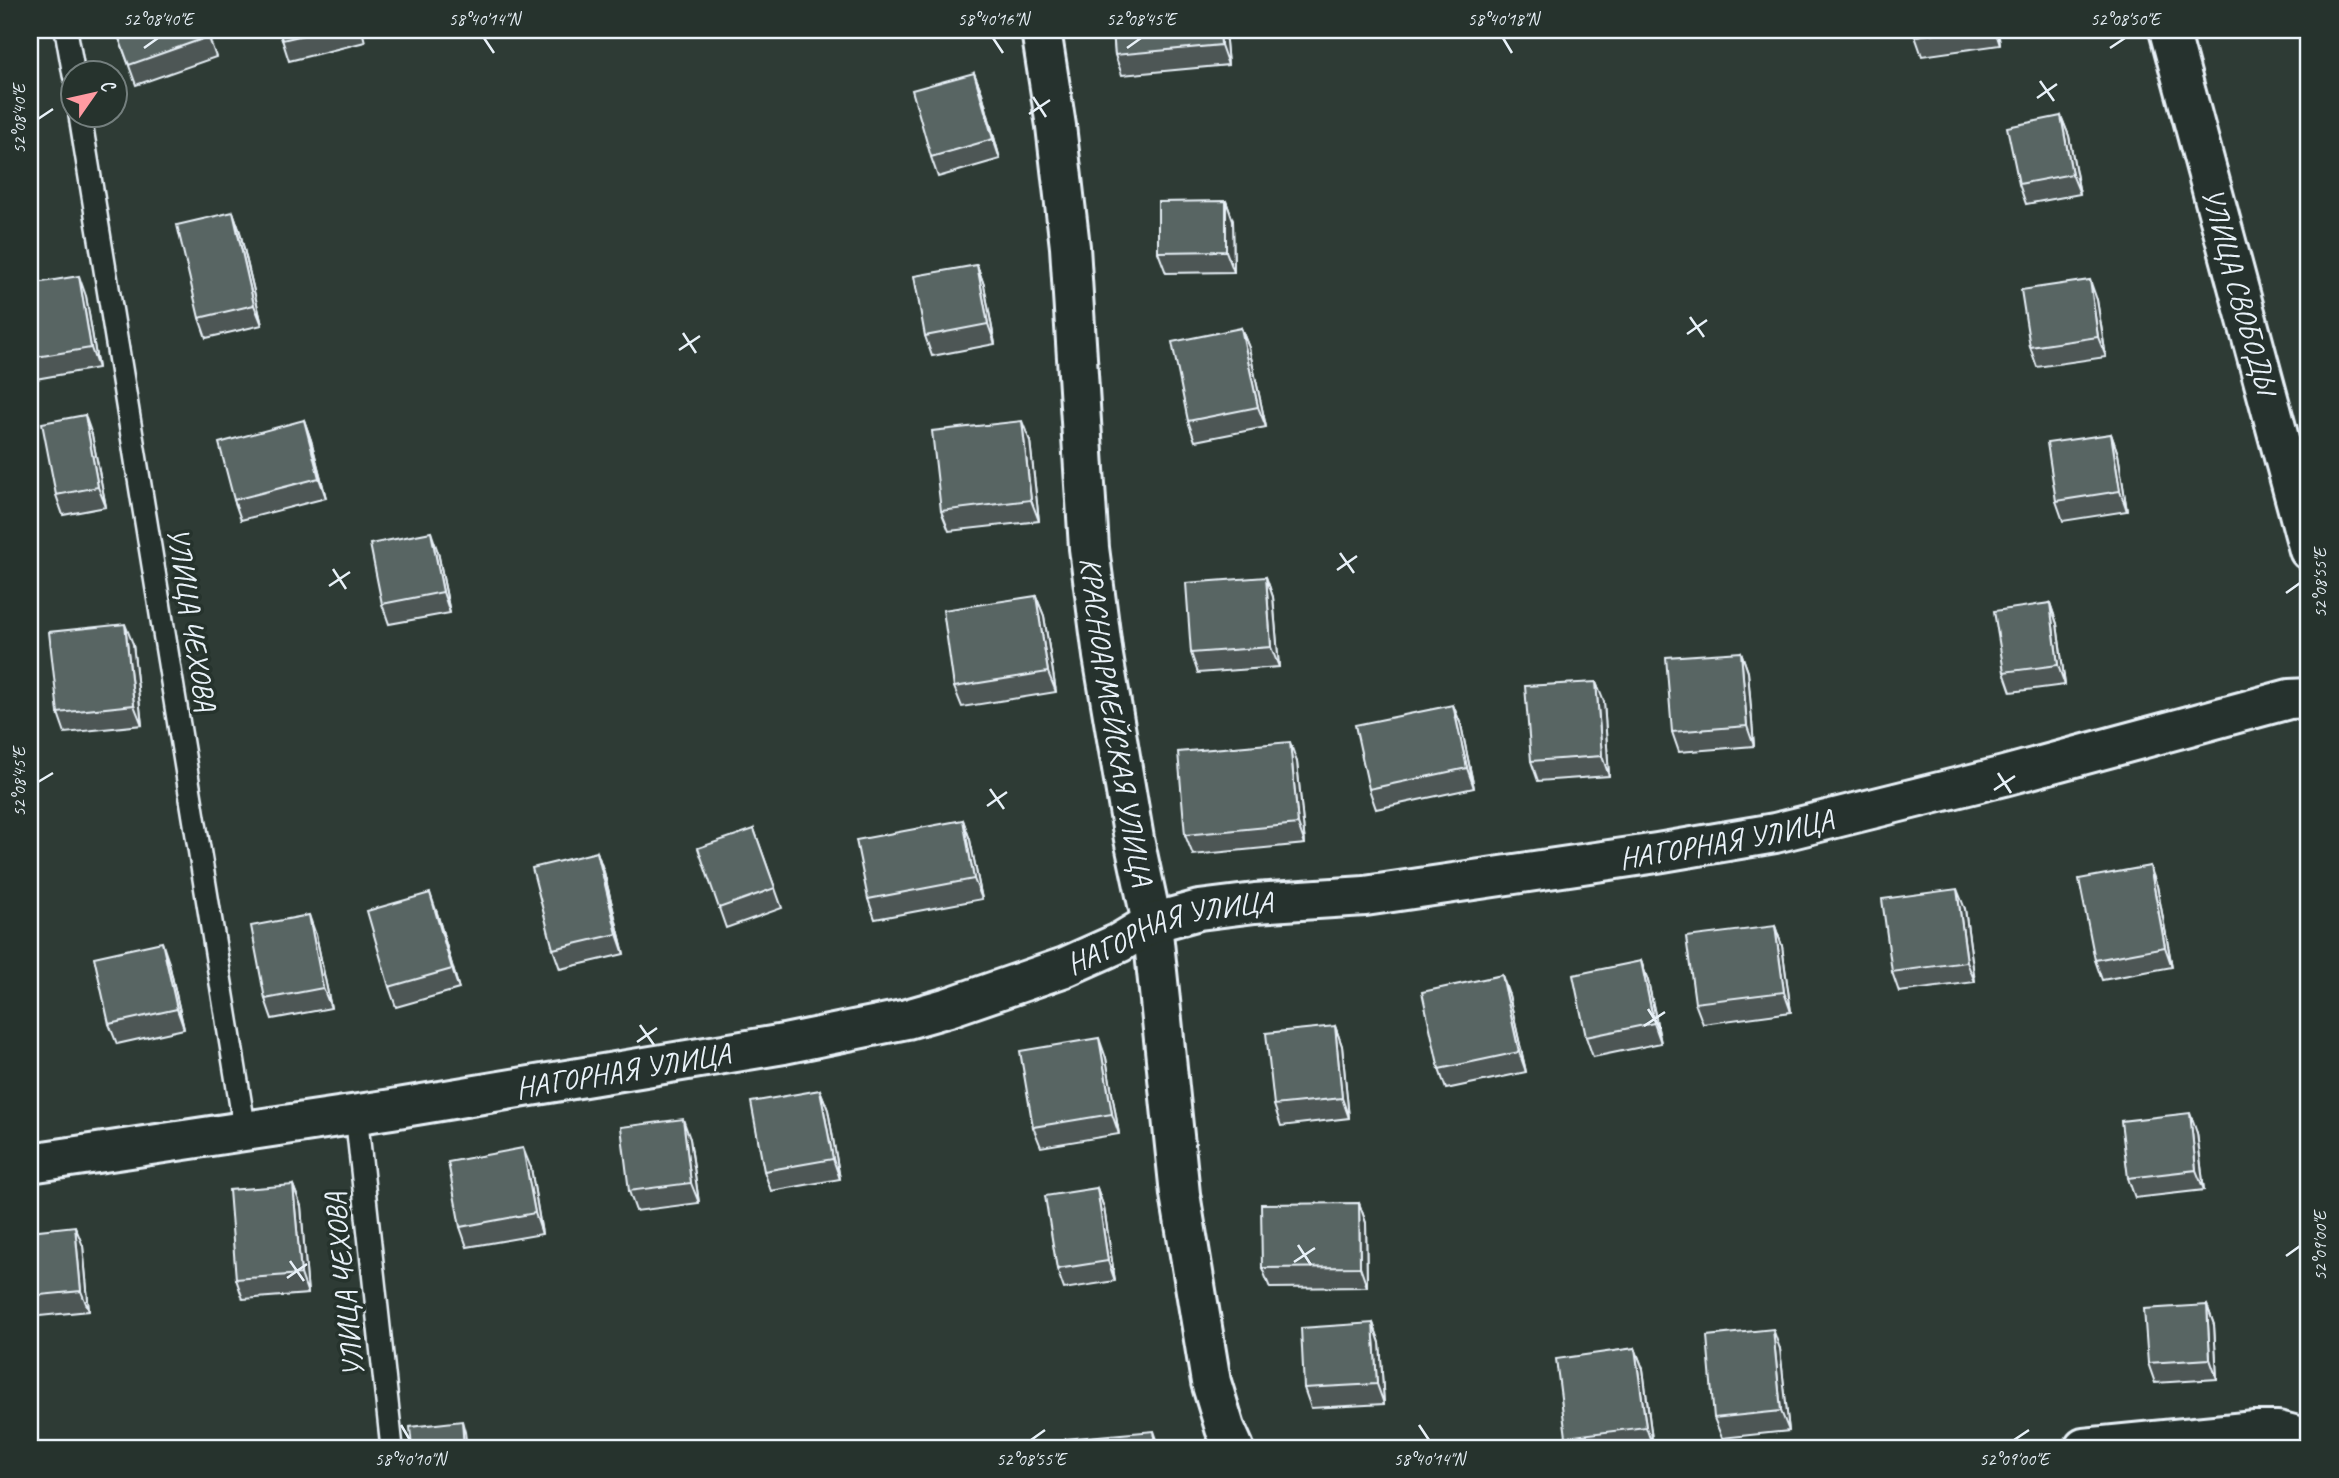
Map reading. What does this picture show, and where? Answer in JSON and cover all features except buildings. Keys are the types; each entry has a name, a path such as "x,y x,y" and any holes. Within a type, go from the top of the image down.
{"street":[{"name":"КРАСНОАРМЕЙСКАЯ УЛИЦА","path":"1041,30 1056,126 1070,247 1089,548 1103,656 1133,839 1152,923 1180,1194 1211,1382 1234,1448"},
{"name":"УЛИЦА СВОБОДЫ","path":"2169,30 2309,550"},
{"name":"НАГОРНАЯ УЛИЦА","path":"30,1163 356,1114 784,1044 906,1019 1013,986 1119,943 1152,923 1199,911 1255,903 1365,896 1775,833 2004,776 2288,699 2309,698"},
{"path":"2084,1448 2278,1431 2309,1439"}],"lane":[{"path":"66,30 71,60"},
{"name":"УЛИЦА ЧЕХОВА","path":"82,130 245,1131"},
{"name":"УЛИЦА ЧЕХОВА","path":"356,1114 392,1448"}]}
